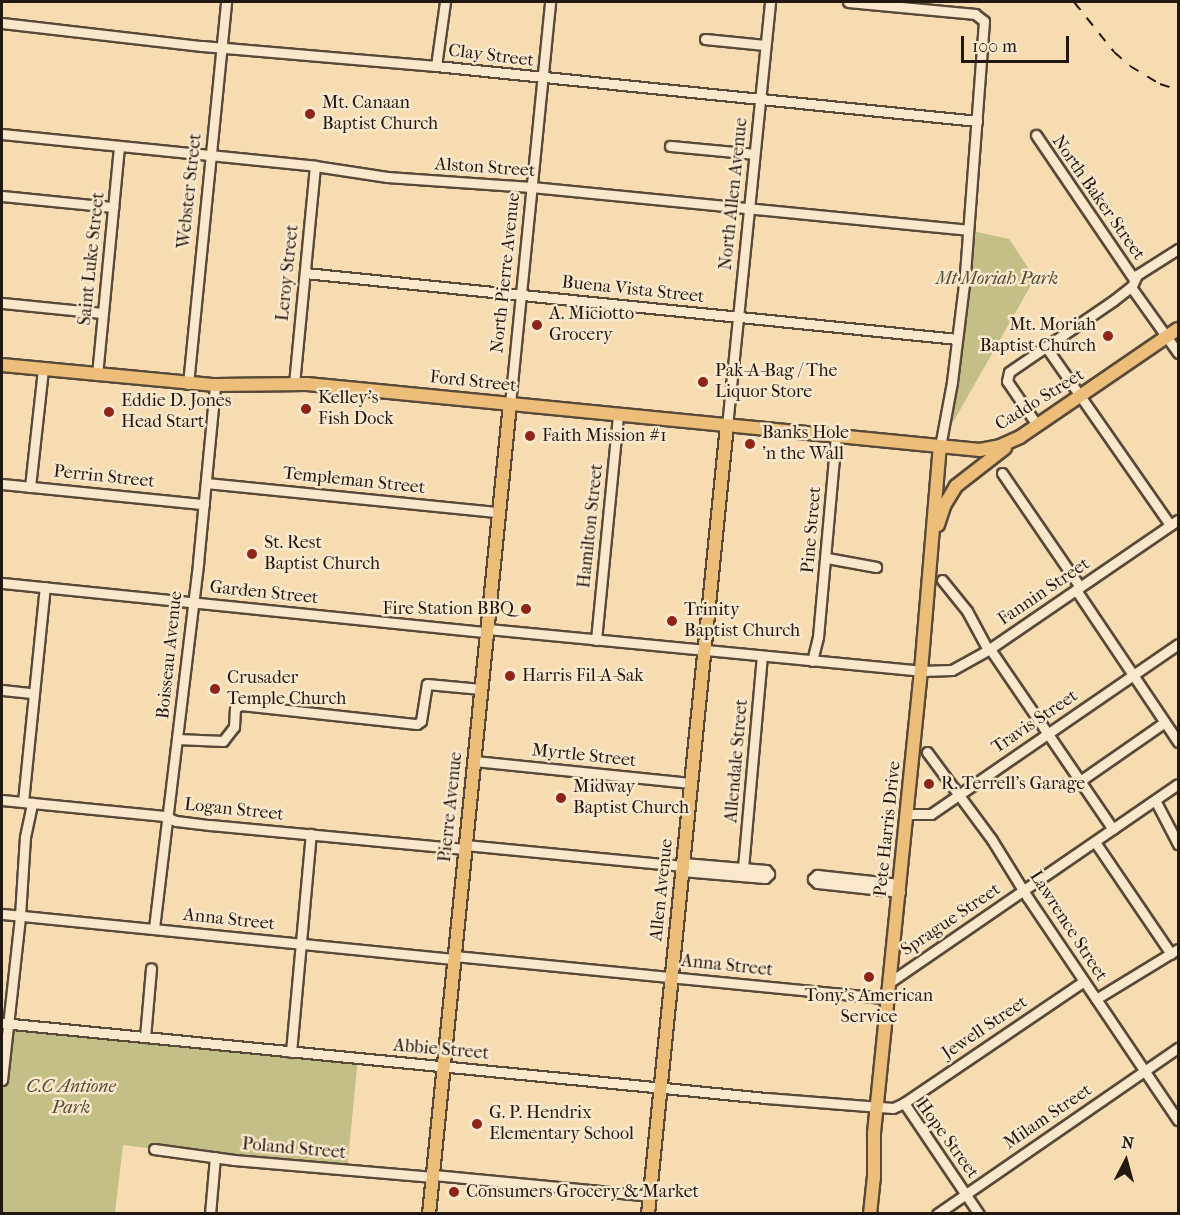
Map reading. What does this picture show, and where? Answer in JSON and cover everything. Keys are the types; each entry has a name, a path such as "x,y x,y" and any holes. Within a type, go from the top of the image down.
{"main road":[{"name":"Caddo Street","path":"940,447 987,449 1020,437 1179,329"},
{"name":"Ford Street","path":"2,365 215,386 294,384 940,447"},
{"name":"Pierre Avenue","path":"429,1214 510,404"},
{"name":"Allen Avenue","path":"648,1214 727,426"},
{"path":"932,540 944,506 956,486 1020,437"},
{"name":"Pete Harris Drive","path":"870,1214 878,1106 921,671 940,447"}],"street":[{"name":"Webster Street","path":"188,384 226,2"},
{"path":"436,66 445,2"},
{"name":"North Pierre Avenue","path":"510,404 550,2"},
{"name":"North Allen Avenue","path":"727,426 770,2"},
{"path":"849,2 975,14 982,19 985,27 957,339 940,447"},
{"name":"Clay Street","path":"2,23 222,47 436,66 542,79 977,121"},
{"path":"705,39 765,45"},
{"name":"Alston Street","path":"2,134 315,166 387,177 531,187 968,230"},
{"name":"North Baker Street","path":"1036,135 1179,353"},
{"path":"669,146 754,154"},
{"name":"Saint Luke Street","path":"97,375 119,147"},
{"name":"Leroy Street","path":"294,384 315,166"},
{"path":"2,196 113,207"},
{"path":"1037,425 1006,377 1009,372 1179,249"},
{"name":"Buena Vista Street","path":"305,273 957,339"},
{"path":"2,303 103,313"},
{"path":"1046,347 1174,523"},
{"path":"30,487 43,369"},
{"name":"Boisseau Avenue","path":"154,928 193,602 215,386"},
{"name":"Hamilton Street","path":"596,640 618,416"},
{"name":"Pine Street","path":"812,661 818,638 827,558 836,438"},
{"path":"1002,472 1164,723 1179,742"},
{"name":"Templeman Street","path":"206,483 499,512"},
{"name":"Perrin Street","path":"2,484 204,504"},
{"name":"Fannin Street","path":"921,671 952,670 989,649 1174,523"},
{"path":"827,558 876,567"},
{"path":"942,580 967,610 989,649 1113,829"},
{"name":"Garden Street","path":"2,583 921,671"},
{"path":"2,1080 4,1023 20,916 28,803 32,693 45,587"},
{"name":"Travis Street","path":"907,814 931,814 1179,644"},
{"name":"Allendale Street","path":"743,868 762,656"},
{"path":"177,739 223,741 234,727 235,708 241,705 417,724 420,721 427,684 481,689"},
{"path":"2,690 32,693"},
{"path":"1080,781 1164,723"},
{"name":"Lawrence Street","path":"927,752 959,794 1179,1120"},
{"name":"Myrtle Street","path":"474,761 691,783"},
{"name":"Sprague Street","path":"890,982 1179,784"},
{"name":"Logan Street","path":"2,800 311,834 683,866 766,870 769,876 765,878 683,866"},
{"path":"1155,801 1179,844"},
{"path":"291,1052 311,834"},
{"path":"1095,842 1175,951 1096,999"},
{"path":"817,875 900,888 817,883 813,879 817,875"},
{"name":"Anna Street","path":"2,914 889,999"},
{"path":"145,1037 151,968"},
{"name":"Jewell Street","path":"904,1103 1084,981"},
{"name":"Abbie Street","path":"4,1023 661,1088 878,1106"},
{"name":"Milam Street","path":"937,1214 1179,1048"},
{"name":"Hope Street","path":"878,1106 893,1108 904,1103 980,1214"},
{"name":"Poland Street","path":"154,1149 215,1157 650,1196"},
{"path":"210,1214 215,1157"}],"green space":[{"name":"Mt Moriah Park","path":"968,230 1009,239 1035,278 948,431"},
{"name":"C.C Antione Park","path":"7,1023 358,1058 347,1170 123,1145 115,1213 2,1214 2,1080"}],"railway":[{"path":"1074,2 1114,52 1130,66 1160,84 1178,90"}],"place":[{"name":"Mt. Canaan Baptist Church","path":"310,114"},
{"name":"A. Miciotto Grocery","path":"537,325"},
{"name":"Mt. Moriah Baptist Church","path":"1108,336"},
{"name":"Pak-A-Bag / The Liquor Store","path":"703,382"},
{"name":"Kelley's Fish Dock","path":"306,409"},
{"name":"Eddie D. Jones Head Start","path":"109,412"},
{"name":"Faith Mission #1","path":"530,436"},
{"name":"Banks Hole 'n the Wall","path":"750,444"},
{"name":"St. Rest Baptist Church","path":"252,554"},
{"name":"Fire Station BBQ","path":"526,609"},
{"name":"Trinity Baptist Church","path":"672,621"},
{"name":"Harris Fil-A-Sak","path":"510,676"},
{"name":"Crusader Temple Church","path":"215,689"},
{"name":"R. Terrell's Garage","path":"929,784"},
{"name":"Midway Baptist Church","path":"561,798"},
{"name":"Tony's American Service","path":"869,977"},
{"name":"G. P. Hendrix Elementary School","path":"477,1124"},
{"name":"Consumers Grocery & Market","path":"454,1192"}]}
